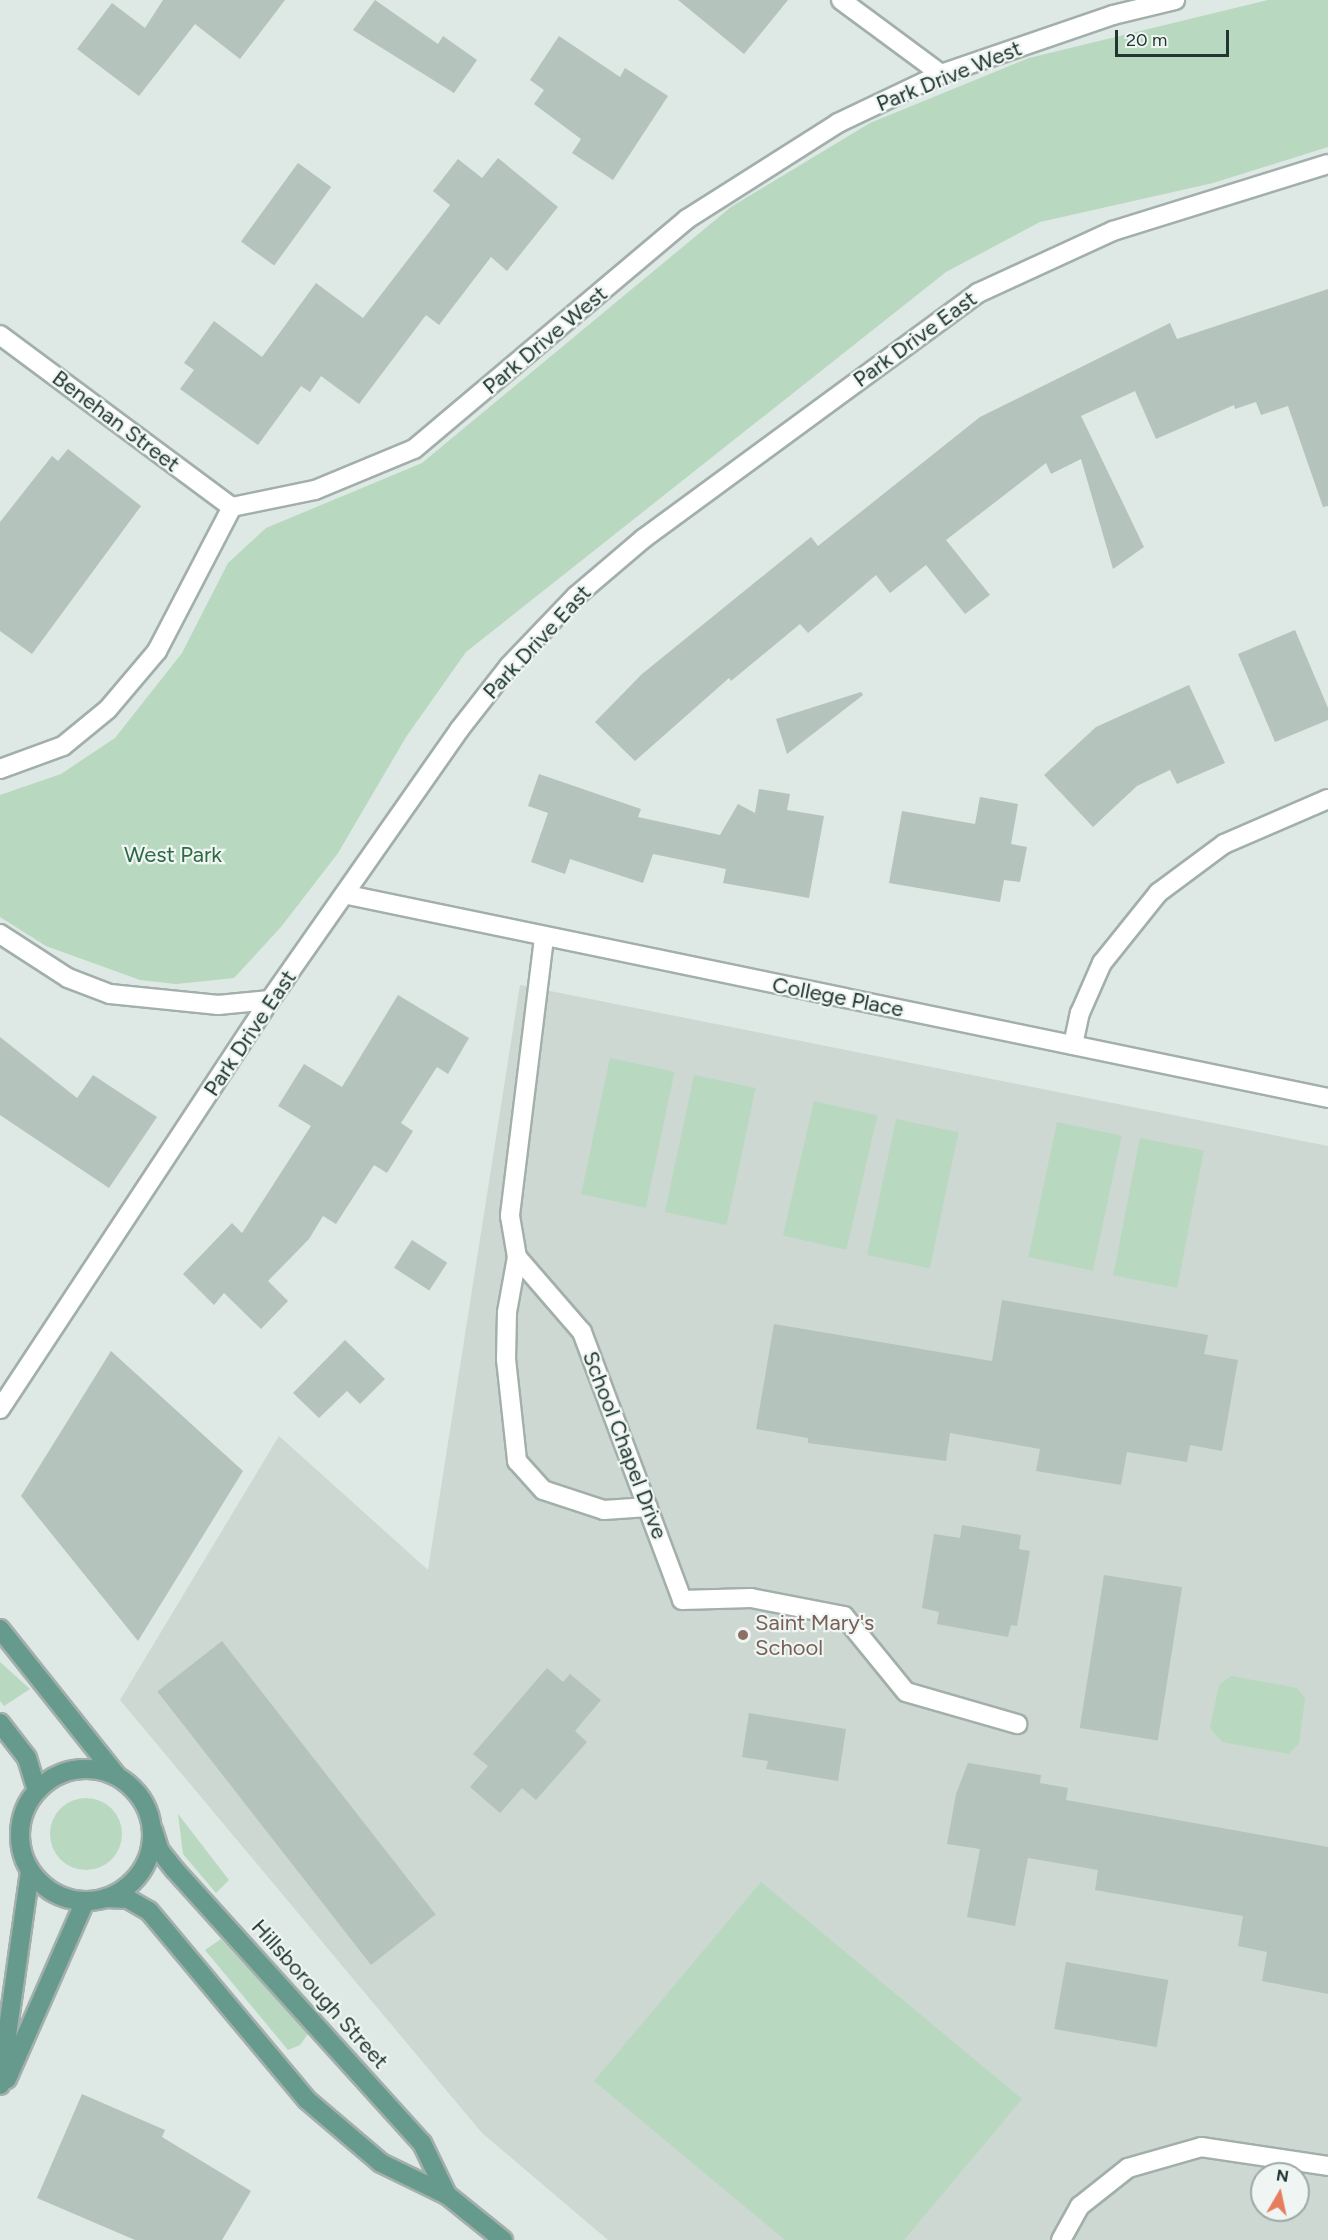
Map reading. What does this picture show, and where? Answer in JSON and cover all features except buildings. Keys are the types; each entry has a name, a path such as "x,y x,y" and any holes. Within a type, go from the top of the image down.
{"main road":[{"path":"0,1629 117,1776 147,1808 153,1830 151,1852 141,1872 107,1898 85,1901 64,1898 45,1887 30,1870 19,1841 20,1822 37,1790 75,1770 97,1769 117,1776"},
{"path":"0,1723 27,1758 37,1790"},
{"name":"Hillsborough Street","path":"153,1830 160,1851 175,1870 422,2143 447,2195"},
{"path":"0,2085 30,1870"},
{"name":"Hillsborough Street","path":"107,1898 128,1899 149,1911 307,2100 381,2163 447,2195 503,2240"},
{"path":"0,2094 85,1901"}],"street":[{"path":"841,0 941,74"},
{"name":"Park Drive West","path":"232,507 315,490 414,449 687,219 838,123 941,74 1113,15 1175,0"},
{"name":"Park Drive East","path":"0,1409 270,1000 348,895 459,730 509,666 576,596 652,532 978,293 1113,231 1328,164"},
{"name":"Benehan Street","path":"0,335 232,507"},
{"path":"0,769 63,746 108,709 158,651 232,507"},
{"path":"1073,1045 1080,1013 1102,963 1158,893 1224,844 1328,799"},
{"name":"College Place","path":"348,895 544,938 1328,1098"},
{"path":"0,934 68,978 110,994 218,1005 270,1000"},
{"path":"544,938 510,1216 517,1257 507,1312 506,1359 517,1461 543,1490 604,1510 648,1507"},
{"name":"School Chapel Drive","path":"517,1257 582,1332 682,1600 751,1598 844,1617 906,1692 1017,1724"},
{"path":"1061,2240 1080,2206 1128,2169 1202,2147 1328,2166"}],"shaded area":[{"name":"Saint Mary's School","path":"520,985 1328,1146 1328,2240 608,2240 482,2133 120,1700 279,1436 428,1570"}],"green space":[{"name":"West Park","path":"1268,0 1328,0 1328,147 1213,183 1040,222 946,272 466,652 406,737 338,853 281,927 234,978 176,984 140,980 46,946 0,917 0,795 61,774 115,738 182,653 228,563 266,528 422,463 731,207 870,123 1029,58"},
{"path":"610,1058 675,1072 646,1208 581,1194"},
{"path":"694,1075 756,1088 727,1225 665,1212"},
{"path":"814,1101 877,1116 846,1250 783,1235"},
{"path":"896,1119 959,1132 930,1268 867,1255"},
{"path":"1057,1122 1122,1136 1093,1271 1028,1257"},
{"path":"1140,1138 1204,1150 1177,1288 1113,1275"},
{"path":"0,1662 30,1689 4,1706 0,1701"},
{"path":"1231,1676 1297,1688 1305,1698 1299,1744 1289,1754 1222,1742 1210,1728 1219,1685"},
{"path":"93,1798 112,1808 120,1820 122,1834 120,1848 112,1860 100,1868 79,1870 60,1860 52,1848 50,1827 60,1808 72,1800"},
{"path":"178,1814 229,1880 216,1893 183,1854"},
{"path":"761,1882 1022,2099 904,2240 785,2240 594,2081"},
{"path":"221,1939 308,2034 300,2045 288,2050 205,1950"}],"place":[{"name":"Saint Mary's School","path":"743,1635"}]}
